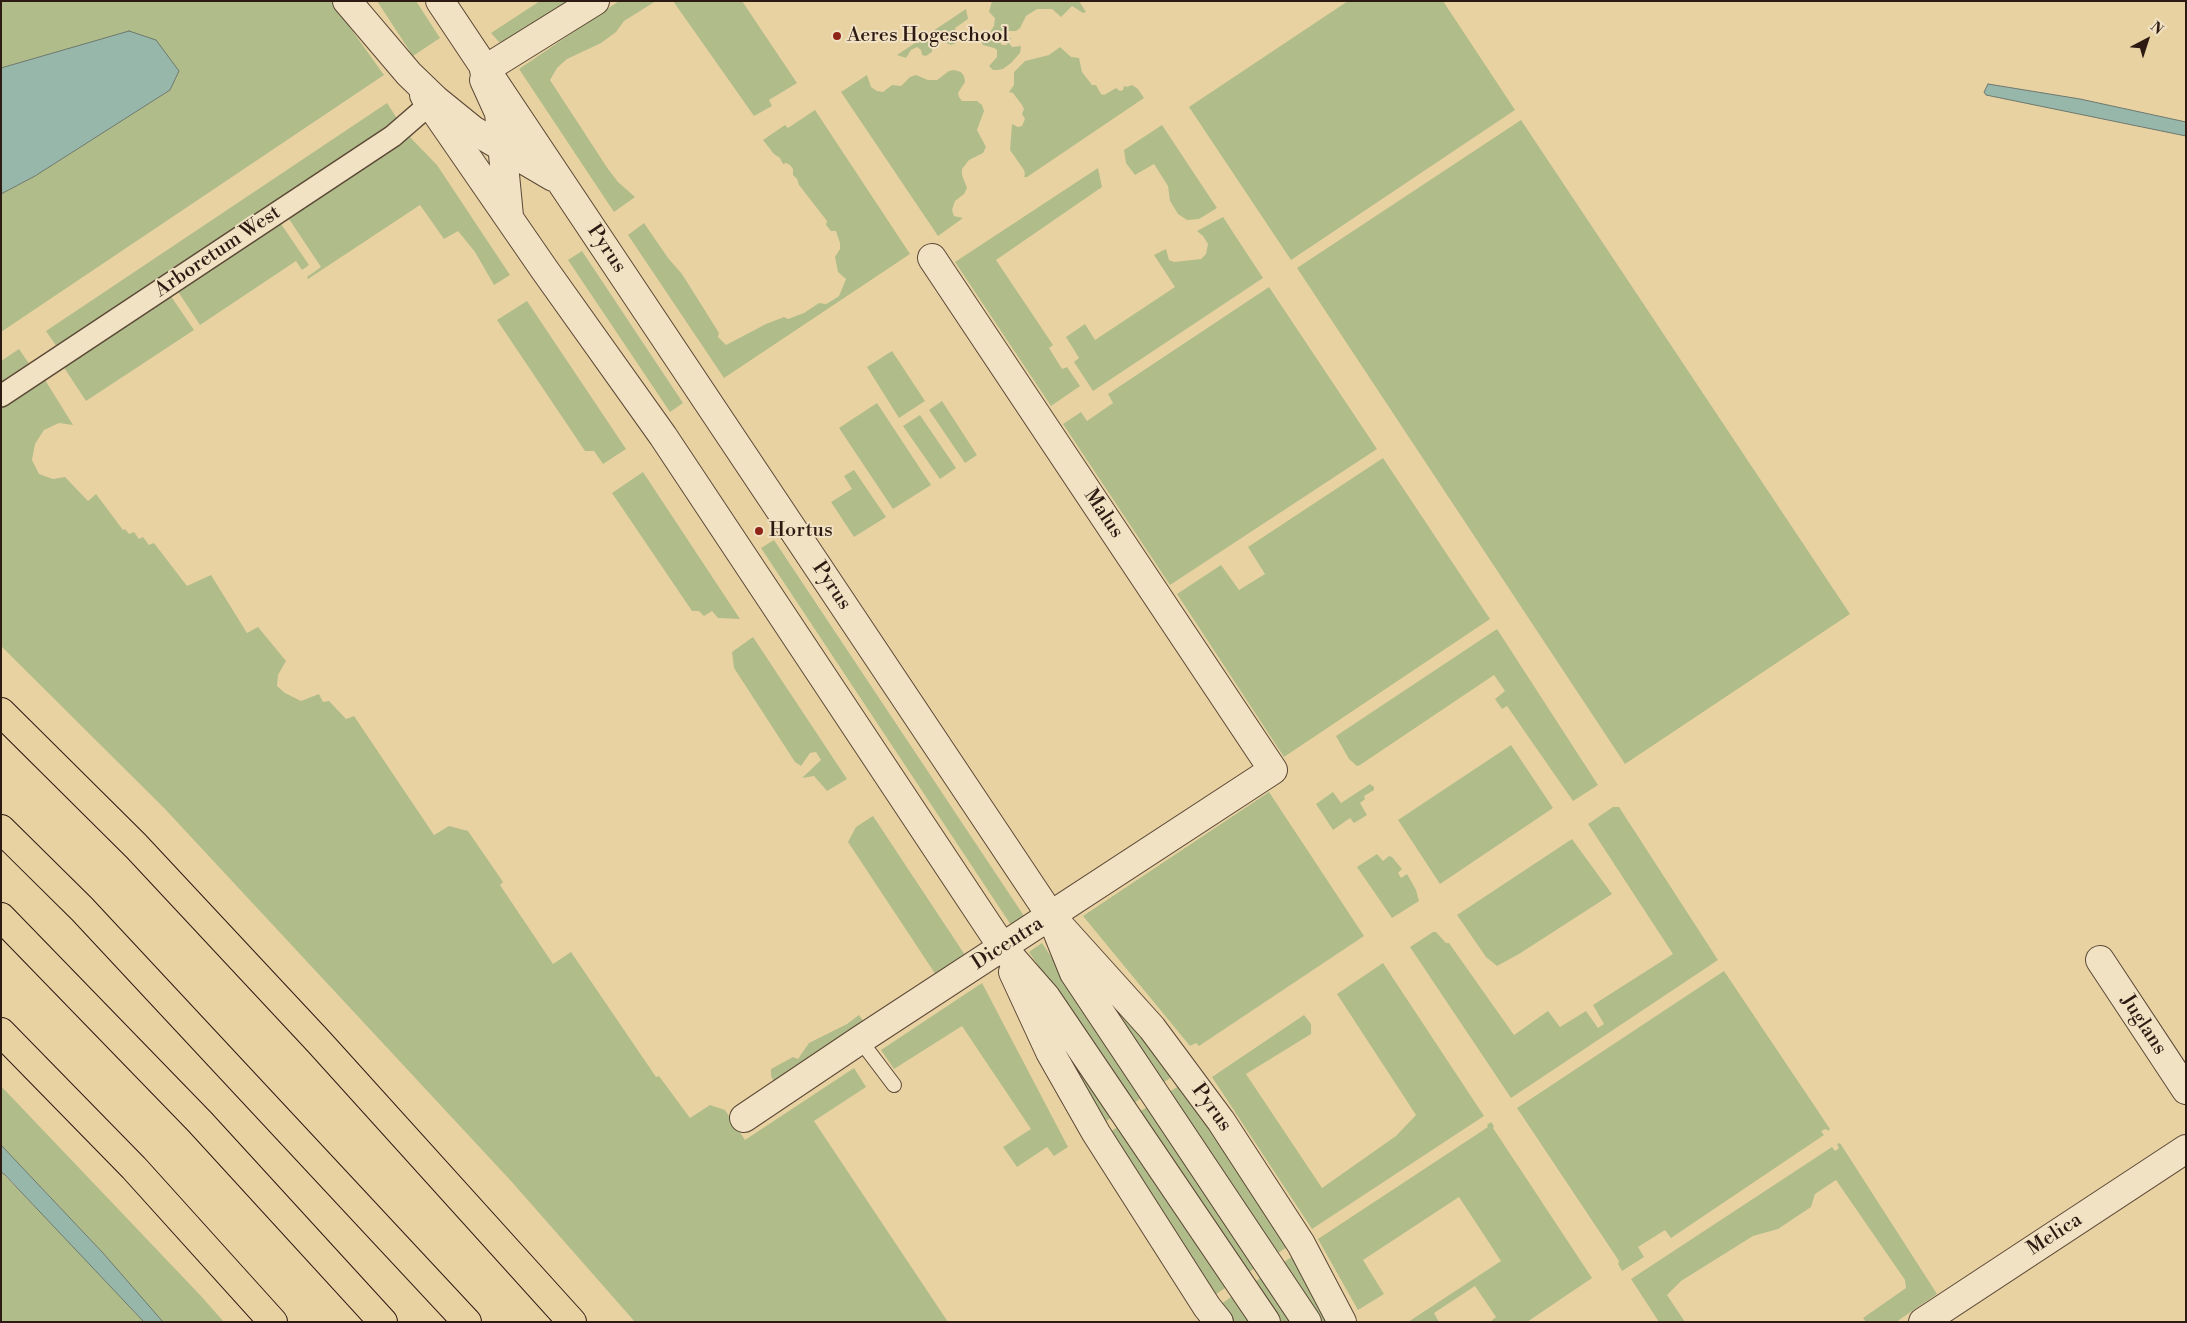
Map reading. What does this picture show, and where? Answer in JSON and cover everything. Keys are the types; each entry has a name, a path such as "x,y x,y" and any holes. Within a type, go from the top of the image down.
{"highway":[{"path":"1,712 136,846 326,1049 572,1322"},
{"path":"1,829 96,923 466,1322"},
{"path":"1,917 200,1122 384,1322"},
{"path":"1,1032 134,1168 273,1322"}],"street":[{"path":"347,1 431,103 663,436 1002,948 1046,997 1266,1322"},
{"path":"440,1 465,38 499,113 509,217"},
{"path":"484,70 595,1"},
{"name":"Pyrus","path":"465,38 484,70 561,182 1051,916 1152,1028 1222,1121 1301,1244 1342,1322"},
{"name":"Pyrus","path":"409,74 436,100 473,130 561,182"},
{"name":"Arboretum West","path":"1,396 393,136 431,103"},
{"name":"Malus","path":"932,258 1273,770"},
{"name":"Dicentra","path":"744,1118 1273,770"},
{"name":"Pyrus","path":"1051,916 1074,973 1307,1322"},
{"path":"1002,948 1023,998 1050,1052 1096,1133 1201,1298 1219,1322"},
{"name":"Juglans","path":"2100,960 2186,1090"},
{"name":"Melica","path":"1923,1322 2186,1149"}],"lane":[{"path":"860,1040 894,1085"}],"green space":[{"path":"1,1 331,1 384,75 1,332 1,194 35,176 170,90 179,71 23,62 1,68"},
{"path":"377,1 416,1 440,38 413,56"},
{"path":"540,1 568,1 508,40 500,43 491,33"},
{"path":"619,1 656,1 624,21 616,32 601,43 567,59 557,68 550,80 608,169 618,182 635,197 614,212 519,69"},
{"path":"673,1 742,1 797,83 769,100 772,106 754,116"},
{"path":"992,1 1079,1 1086,12 1083,13 1072,6 1061,17 1052,9 1037,9 1026,16 1020,28 1016,31 1001,31 994,35 993,38 995,40 998,40 999,36 1001,38 999,41 1002,45 1007,45 1008,39 1011,38 1009,43 1012,47 1021,46 1020,53 1011,63 1003,69 993,70 989,66 997,57 997,50 983,45 981,41 994,26 995,18 989,12"},
{"path":"1348,1 1443,1 1515,110 1291,260 1189,107"},
{"path":"966,9 968,19 955,28 958,38 956,43 951,45 937,39 932,43 932,52 926,56 922,55 921,50 917,47 911,50 906,58 897,55"},
{"path":"1060,47 1071,57 1079,58 1082,72 1092,85 1096,85 1101,94 1104,95 1116,88 1120,91 1123,90 1124,86 1132,85 1138,89 1144,98 1027,177 1024,177 1024,170 1010,150 1012,124 1018,127 1022,126 1025,119 1022,114 1024,109 1022,105 1013,93 1009,92 1014,85 1014,72 1025,61 1049,55"},
{"path":"949,71 961,72 964,76 965,82 958,93 962,101 977,101 982,105 984,111 977,130 986,147 983,153 969,160 962,169 962,175 967,188 964,194 955,201 952,210 954,216 963,218 938,236 841,92 867,75 871,87 883,92 892,85 901,86 910,77 916,75 928,80 937,80"},
{"path":"387,103 400,123 59,350 46,331"},
{"path":"815,110 910,254 724,378 628,235 644,223 668,258 682,274 719,333 718,337 726,345 766,324 784,317 788,319 804,313 819,303 826,304 839,296 846,279 838,272 835,257 840,249 840,243 836,231 831,231 826,225 827,221 799,185 790,165 783,164 780,158 774,154 763,140 785,125 788,128"},
{"path":"1521,120 1850,614 1625,764 1297,268"},
{"path":"1162,125 1217,208 1199,219 1187,220 1178,214 1170,201 1168,186 1154,164 1135,175 1126,163 1124,150"},
{"path":"406,133 437,165 510,275 494,285 475,252 458,231 444,239 420,205 308,279 307,277 321,267 285,213"},
{"path":"1098,168 1102,187 996,260 1053,345 1049,348 1062,369 1067,367 1080,386 1051,406 955,262"},
{"path":"1223,217 1263,278 1093,391 1074,362 1079,358 1066,337 1085,324 1095,340 1175,287 1154,255 1166,249 1169,260 1174,262 1201,259 1206,254 1208,244 1197,231"},
{"path":"277,218 309,265 302,270 296,261 200,325 175,287"},
{"path":"582,251 683,403 670,412 568,260"},
{"path":"1269,287 1377,449 1170,585 1063,424 1081,412 1087,421 1113,403 1108,394"},
{"path":"168,292 194,330 86,401 61,363"},
{"path":"527,301 626,449 603,464 594,451 585,451 497,320"},
{"path":"19,349 32,368 1,388 1,361"},
{"path":"892,351 925,401 899,418 867,367"},
{"path":"42,375 73,425 59,423 44,430 35,444 32,460 39,474 53,479 65,477 88,501 96,494 123,530 125,529 129,534 134,532 139,539 143,537 149,545 154,543 187,586 211,575 247,633 258,627 286,661 278,675 277,686 285,693 301,701 319,694 323,702 329,701 346,719 354,716 434,835 449,826 468,831 503,882 500,885 553,964 571,952 656,1077 659,1076 690,1118 710,1105 725,1110 745,1140 854,1068 866,1087 814,1121 948,1322 635,1322 511,1181 165,809 1,646 1,401"},
{"path":"942,401 977,455 965,463 929,410"},
{"path":"877,403 931,485 893,509 839,428"},
{"path":"920,415 956,468 940,479 903,426"},
{"path":"1383,458 1490,619 1284,757 1177,594 1221,565 1239,590 1265,574 1248,547"},
{"path":"854,470 886,517 854,537 831,502 852,489 844,476"},
{"path":"643,472 740,619 718,618 712,611 704,616 699,611 692,611 612,493"},
{"path":"774,540 1024,916 1011,925 761,548"},
{"path":"1497,629 1598,785 1573,801 1507,706 1502,709 1495,699 1505,691 1494,675 1360,765 1357,766 1349,759 1336,736"},
{"path":"753,637 847,779 827,791 814,776 802,778 821,760 816,752 810,753 801,766 795,762 734,668 732,652"},
{"path":"1511,745 1553,808 1440,884 1398,820"},
{"path":"1370,784 1374,787 1374,790 1364,796 1365,799 1360,803 1367,815 1354,823 1350,818 1333,830 1316,804 1333,792 1341,803"},
{"path":"1269,792 1364,936 1199,1046 1196,1043 1190,1046 1083,916"},
{"path":"1613,807 1619,807 1718,960 1511,1098 1410,947 1433,932 1436,932 1446,943 1449,943 1514,1035 1548,1011 1560,1027 1586,1011 1598,1028 1604,1024 1593,1005 1673,954 1588,824"},
{"path":"873,816 965,955 936,975 848,842 856,827"},
{"path":"1572,839 1612,894 1519,954 1497,966 1486,957 1457,915"},
{"path":"1377,854 1383,861 1389,856 1392,857 1402,869 1398,873 1401,878 1407,874 1416,890 1419,901 1392,918 1357,867"},
{"path":"1042,943 1144,1096 1131,1105 1029,952"},
{"path":"1068,946 1176,1074 1160,1085"},
{"path":"1383,963 1484,1116 1312,1229 1212,1077 1304,1015 1311,1024 1311,1034 1246,1074 1322,1188 1396,1136 1416,1115 1337,994"},
{"path":"1724,971 1830,1129 1828,1131 1826,1129 1821,1131 1824,1135 1671,1238 1665,1230 1638,1247 1644,1257 1622,1271 1618,1264 1619,1261 1517,1108"},
{"path":"1022,977 1115,1115 1099,1126"},
{"path":"982,983 1068,1147 1054,1156 1047,1147 1017,1167 1003,1147 1031,1129 962,1026 894,1069 881,1050"},
{"path":"859,1015 864,1022 774,1082 771,1076 771,1069 793,1057 798,1059 809,1043 847,1024"},
{"path":"1182,1084 1289,1246 1273,1256 1166,1094"},
{"path":"1,1086 224,1322 163,1322 152,1311 103,1253 1,1145"},
{"path":"1150,1105 1257,1267 1244,1275 1136,1114"},
{"path":"1491,1122 1494,1126 1493,1128 1592,1278 1527,1322 1490,1322 1496,1317 1475,1286 1434,1313 1439,1322 1408,1322 1501,1261 1459,1197 1363,1260 1384,1294 1358,1310 1318,1239 1488,1127 1487,1125"},
{"path":"1121,1125 1228,1286 1212,1297 1105,1135"},
{"path":"1840,1143 1937,1294 1896,1322 1866,1322 1863,1318 1906,1288 1905,1280 1836,1180 1815,1194 1811,1207 1778,1229 1753,1236 1681,1281 1667,1295 1685,1322 1659,1322 1631,1279 1832,1147 1835,1151 1839,1148 1837,1144"},
{"path":"1,1172 51,1223 144,1322 1,1322"},
{"path":"1295,1255 1330,1322 1316,1322 1279,1265"},
{"path":"1263,1276 1294,1322 1275,1322 1250,1285"},
{"path":"1234,1295 1252,1322 1230,1322 1218,1306"}],"shaded area":[{"path":"129,31 156,40 179,71 170,90 35,176 1,194 1,68"},
{"path":"1988,84 2080,99 2186,122 2186,136 1986,95 1984,92"},
{"path":"1,1145 103,1253 163,1322 144,1322 1,1172"}],"place":[{"name":"Aeres Hogeschool","path":"837,36"},
{"name":"Hortus","path":"759,531"}]}
